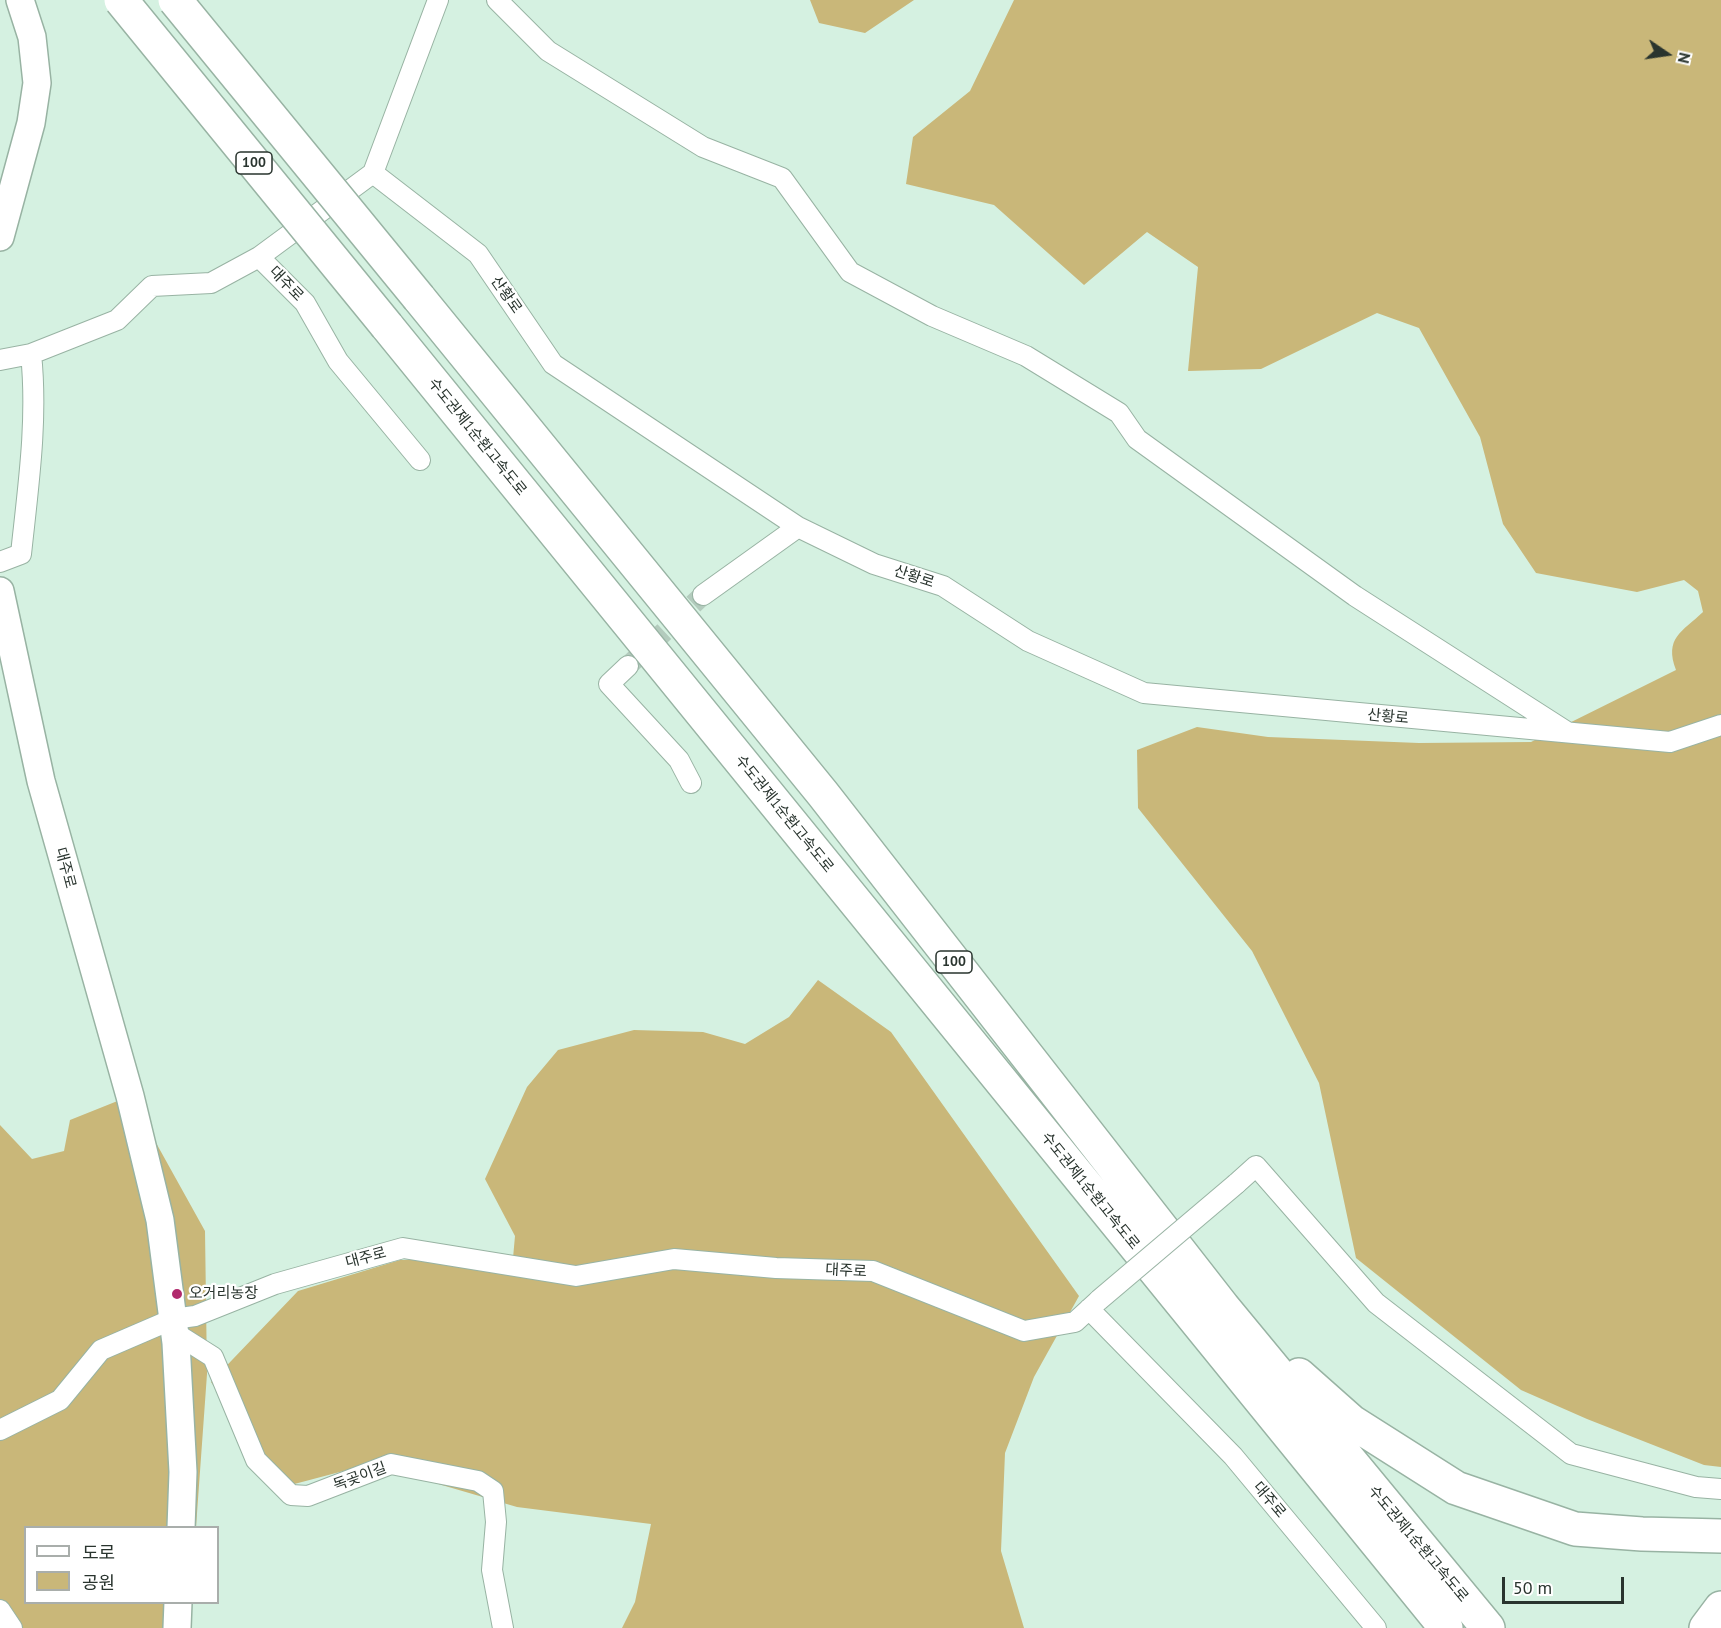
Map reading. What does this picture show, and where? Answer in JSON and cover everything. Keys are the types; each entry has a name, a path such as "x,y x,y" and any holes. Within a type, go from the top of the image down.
{"highway":[{"name":"수도권제1순환고속도로","path":"121,0 1446,1628"},
{"name":"수도권제1순환고속도로","path":"175,0 823,794 1223,1307 1488,1628"},
{"path":"1223,1307 1352,1422 1456,1488 1575,1529 1721,1536"},
{"path":"1286,1432 1420,1628"},
{"path":"1706,1628 1721,1608"}],"street":[{"path":"0,237 31,123 37,83 32,37 20,0"},
{"path":"259,257 374,173 438,0"},
{"name":"산황로","path":"497,0 548,51 703,147 782,178 850,272 932,316 1026,356 1119,413 1137,439 1355,596 1569,734"},
{"name":"산황로","path":"374,173 478,254 553,364 798,527 874,564 943,586 1028,641 1144,693 1670,742 1721,725"},
{"name":"대주로","path":"0,360 31,354 117,320 152,286 211,283 259,257 305,303 338,361 420,460"},
{"path":"0,562 21,554 34,388 31,354"},
{"path":"703,595 798,527"},
{"name":"대주로","path":"0,591 41,781 130,1096 160,1220 174,1326 183,1472 181,1526"},
{"path":"628,666 609,684 679,760 691,783"},
{"path":"1094,1305 1256,1166 1376,1303 1571,1454 1696,1487 1721,1489"},
{"name":"대주로","path":"0,1430 60,1400 101,1350 174,1326 275,1284 403,1248 576,1276 674,1259 776,1268 873,1271 1024,1331 1076,1322 1094,1305 1233,1456 1376,1628"},
{"name":"독곶이길","path":"174,1326 213,1357 256,1460 291,1495 308,1496 391,1464 478,1481 493,1491 496,1522 492,1570 503,1628"},
{"path":"177,1628 178,1604"},
{"path":"0,1610 12,1628"}],"green space":[{"path":"810,0 914,0 865,33 819,23"},
{"path":"1014,0 1721,0 1721,1467 1704,1465 1587,1419 1521,1390 1356,1258 1319,1083 1252,951 1138,808 1137,750 1197,727 1268,737 1419,743 1531,742 1676,670 1672,650 1677,636 1703,612 1698,591 1684,580 1637,592 1536,573 1503,524 1480,437 1419,328 1377,313 1261,369 1188,371 1198,267 1147,232 1084,285 994,205 906,184 913,137 970,91"},
{"path":"818,980 891,1032 1079,1296 1034,1377 1005,1453 1001,1551 1024,1628 622,1628 635,1602 651,1524 517,1507 370,1464 283,1487 211,1382 298,1291 400,1260 513,1258 515,1236 485,1179 527,1087 558,1050 634,1030 703,1032 745,1044 789,1017"},
{"path":"130,1096 205,1231 207,1374 196,1526 24,1526 24,1604 191,1604 189,1628 0,1628 0,1125 32,1159 64,1151 70,1120"}],"tunnel":[{"path":"628,666 703,595"}],"place":[{"name":"오거리농장","path":"177,1294"}]}
